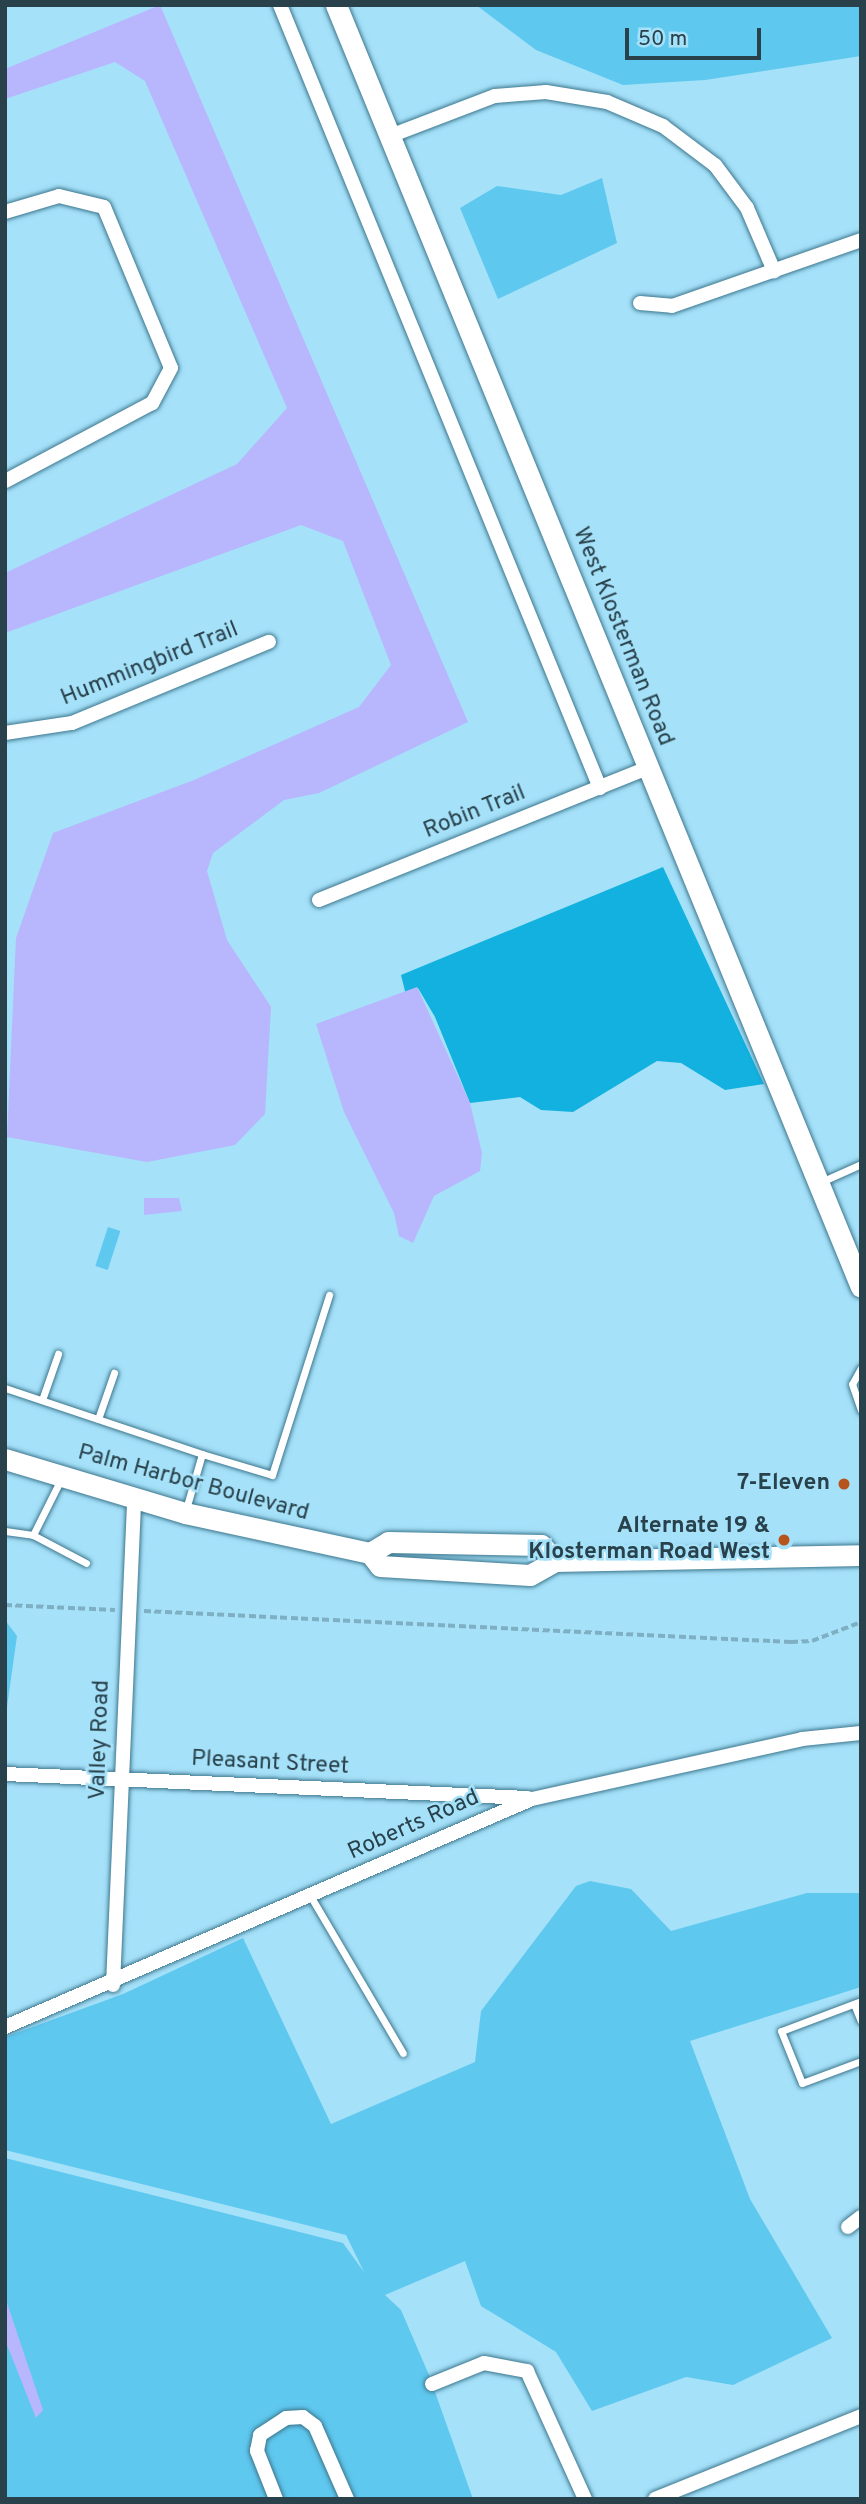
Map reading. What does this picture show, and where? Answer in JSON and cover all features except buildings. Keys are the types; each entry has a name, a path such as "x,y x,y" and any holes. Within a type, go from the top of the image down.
{"street":[{"path":"280,5 600,788"},
{"name":"West Klosterman Road","path":"336,5 861,1286"},
{"path":"390,136 495,96 546,92 615,105 673,132 715,165 747,208 774,271"},
{"path":"5,212 59,196 104,207 171,368 152,403 5,481"},
{"path":"640,303 672,306 861,240"},
{"name":"Hummingbird Trail","path":"5,733 72,723 269,642"},
{"name":"Robin Trail","path":"319,900 647,768"},
{"name":"Palm Harbor Boulevard","path":"5,1459 185,1513 370,1553 380,1566 530,1575 555,1561 861,1555"},
{"name":"Valley Road","path":"113,1985 134,1497"},
{"path":"370,1553 388,1542 541,1545 555,1561"},
{"name":"Roberts Road","path":"5,2027 113,1985 532,1799 802,1739 861,1733"},
{"name":"Pleasant Street","path":"5,1774 532,1799"},
{"path":"848,2227 861,2217"},
{"path":"432,2384 484,2363 527,2371 585,2499"},
{"path":"655,2499 861,2416"},
{"path":"276,2499 257,2451 260,2435 286,2418 303,2417 320,2435 346,2499"}],"lane":[{"path":"817,1183 861,1164"},
{"path":"5,1388 272,1475 329,1295"},
{"path":"42,1400 58,1354"},
{"path":"861,1368 852,1384 861,1410"},
{"path":"99,1419 114,1373"},
{"path":"185,1513 202,1454"},
{"path":"33,1535 62,1477"},
{"path":"5,1531 33,1535 86,1563"},
{"path":"312,1897 403,2053"},
{"path":"861,2021 857,2002 781,2031 802,2083 861,2061"}],"path":[{"path":"5,1605 790,1642 812,1641 861,1622"}],"shaded area":[{"path":"160,5 468,722 319,793 284,800 213,853 207,871 227,940 271,1007 265,1114 235,1145 147,1162 7,1137 16,938 53,833 194,780 359,707 391,665 343,541 301,525 5,633 5,573 237,464 287,408 145,81 115,62 5,99 5,69"},
{"path":"476,5 861,5 861,56 705,80 623,85 536,50"},
{"path":"602,178 617,243 498,299 460,208 497,186 561,195"},
{"path":"663,867 764,1084 725,1090 681,1063 657,1061 573,1112 541,1110 520,1097 470,1103 435,1017 418,988 406,995 401,975"},
{"path":"417,987 470,1103 482,1153 480,1171 434,1196 413,1243 399,1236 394,1213 344,1112 316,1024"},
{"path":"144,1198 179,1198 182,1211 144,1215"},
{"path":"108,1227 120,1231 108,1270 95,1266"},
{"path":"5,1620 17,1636 5,1721"},
{"path":"590,1881 631,1889 671,1931 807,1893 861,1893 861,1987 690,2041 750,2199 832,2338 733,2385 686,2377 592,2411 556,2352 481,2306 465,2261 385,2295 401,2310 429,2375 473,2499 5,2499 5,2158 343,2243 364,2272 346,2235 5,2150 5,2037 123,1994 243,1938 331,2124 475,2062 481,2011 576,1886"},
{"path":"5,2297 43,2410 36,2418 5,2340"}],"place":[{"name":"7-Eleven","path":"844,1484"},
{"name":"Alternate 19 & Klosterman Road West","path":"784,1540"}]}
